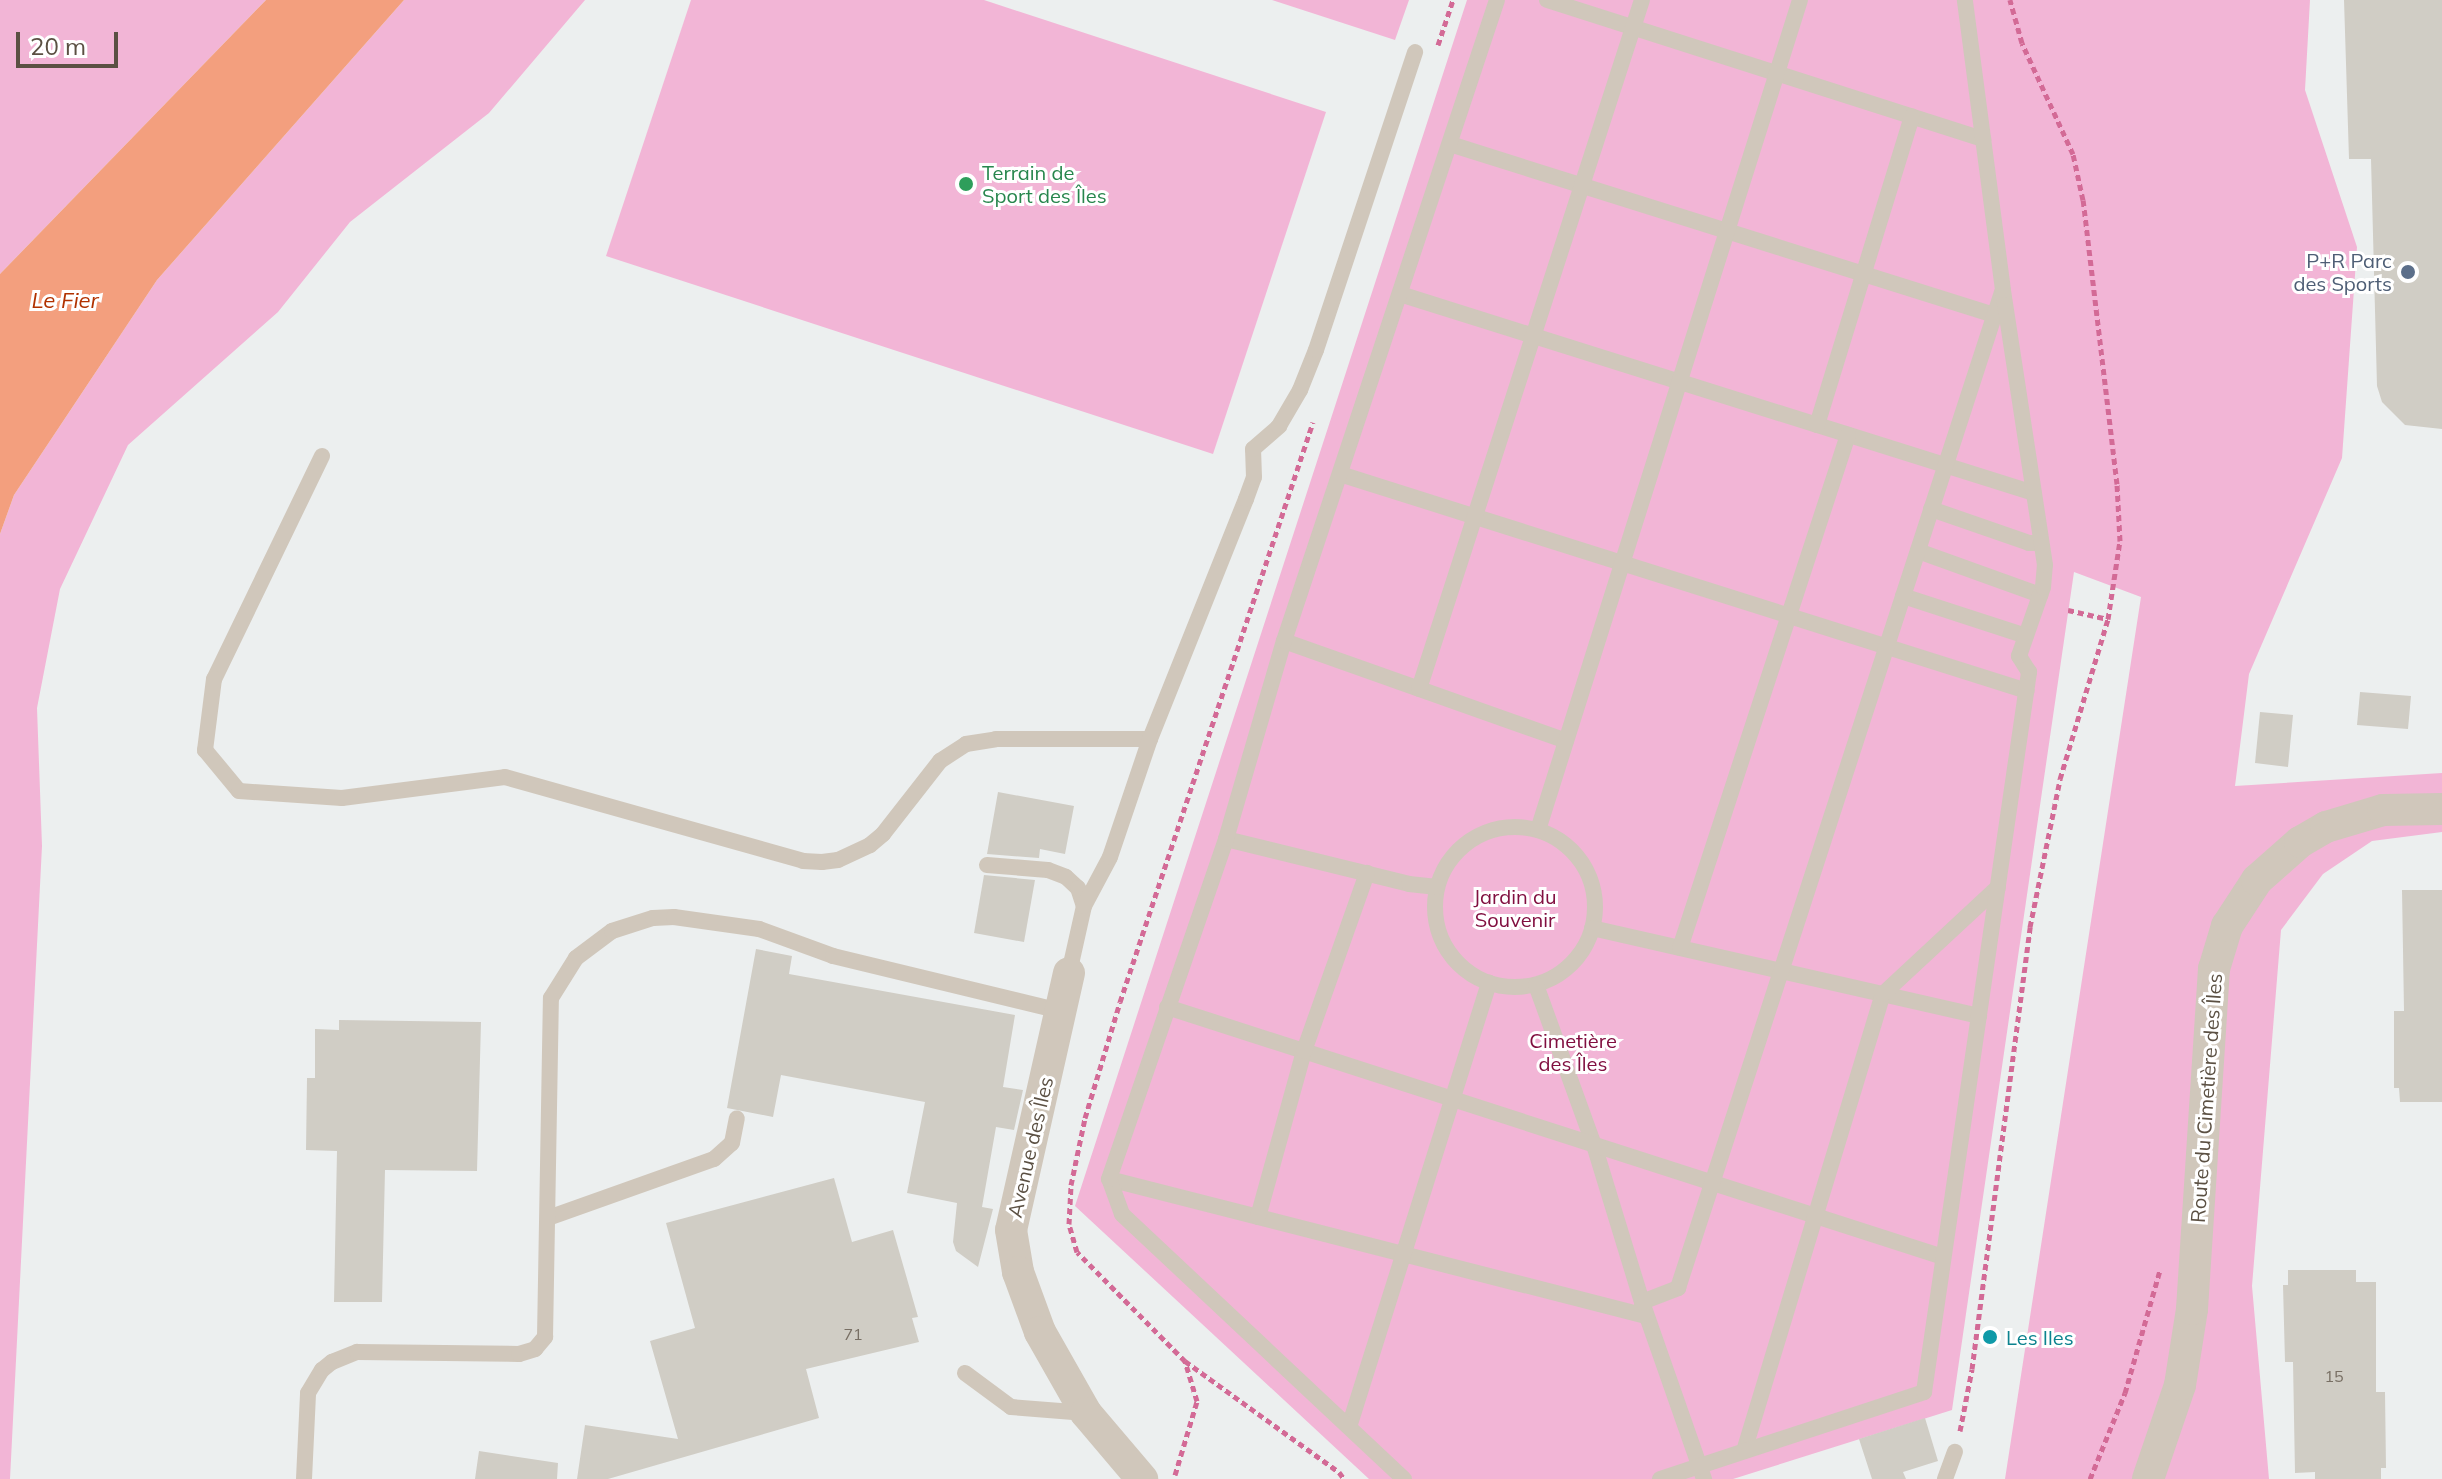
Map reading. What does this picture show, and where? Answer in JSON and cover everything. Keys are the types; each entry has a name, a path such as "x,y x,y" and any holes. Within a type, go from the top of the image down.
{"street":[{"name":"Route du Cimetière des Îles","path":"2148,1479 2180,1385 2192,1309 2214,969 2227,926 2257,880 2300,842 2326,827 2383,810 2442,809"},
{"name":"Avenue des Îles","path":"1069,973 1011,1230 1018,1272 1040,1332 1086,1413 1142,1479"}],"lane":[{"path":"1404,1479 1122,1214 1109,1179 1226,839 1284,641 1497,0"},
{"path":"1547,0 1983,139"},
{"path":"1419,689 1642,0"},
{"path":"1538,830 1800,0"},
{"path":"1660,1479 1701,1473 1744,1451 1924,1392 2027,691 2029,672 2019,656 2040,595 2045,565 2003,290 1965,0"},
{"path":"1069,973 1084,906 1110,857 1150,739 1254,477 1253,449 1279,426 1300,390 1316,350 1415,52"},
{"path":"1817,425 1912,116"},
{"path":"1450,144 1994,315"},
{"path":"1109,1179 1404,1254 1644,1309 1678,1288 2003,290"},
{"path":"1400,294 2034,493"},
{"path":"1680,948 1848,435"},
{"path":"322,456 214,679 205,750 239,791 342,798 505,777 803,861 822,862 854,854 883,834 940,761 966,744 996,739 1150,739"},
{"path":"1340,474 2027,691"},
{"path":"1931,509 2029,543 2041,543"},
{"path":"1918,551 2040,595"},
{"path":"1903,596 2026,636"},
{"path":"1284,641 1566,741"},
{"path":"1506,827 1538,830 1572,850 1586,869 1595,892 1592,928 1577,959 1559,975 1536,985 1513,988 1489,983 1468,973 1450,956 1439,935 1435,911 1437,887 1447,865 1462,847 1483,834 1506,827"},
{"path":"1226,839 1437,887"},
{"path":"987,865 1048,870 1066,877 1078,888 1084,906"},
{"path":"1258,1217 1304,1051 1367,873"},
{"path":"1744,1451 1883,994 1998,887"},
{"path":"304,1479 308,1393 322,1370 332,1362 357,1352 519,1354 541,1344 547,1330 551,998 576,958 594,942 622,927 674,917 759,929 833,956 1061,1011"},
{"path":"1592,928 1979,1016"},
{"path":"1349,1427 1489,983"},
{"path":"1536,985 1594,1145 1644,1309 1701,1473"},
{"path":"1167,1007 1943,1257"},
{"path":"548,1218 714,1159 732,1143 737,1118"},
{"path":"965,1373 1011,1407 1086,1413"},
{"path":"1945,1479 1955,1452"}],"path":[{"path":"1955,1452 1972,1369 2030,927 2060,779 2108,619 2120,541 2091,251 2073,154 2022,43 2010,0"},
{"path":"2068,610 2108,619"},
{"path":"2090,1479 2125,1393 2163,1257"},
{"path":"1185,1361 1344,1479"}],"green space":[{"path":"0,0 266,0 0,274"},
{"path":"404,0 585,0 489,113 350,222 278,312 128,445 60,589 37,708 42,846 10,1479 0,1479 0,534 14,495 157,280"},
{"name":"Terrain de Sport des Îles","path":"691,0 984,0 1326,112 1213,454 606,256"},
{"path":"1272,0 1409,0 1395,40"},
{"name":"Cimetière des Îles","path":"1467,0 2310,0 2305,90 2357,247 2342,458 2249,674 2235,786 2442,773 2442,832 2372,841 2323,874 2281,930 2252,1286 2269,1479 2005,1479 2141,597 2074,572 1952,1410 1733,1479 1369,1479 1075,1206"}],"water":[{"name":"Le Fier","path":"266,0 404,0 157,280 14,495 0,534 0,274"}],"building":[{"name":"P+R Parc des Sports","path":"2344,0 2442,0 2442,429 2405,425 2382,402 2377,386 2371,159 2349,159"},
{"path":"2360,692 2411,696 2408,729 2357,725"},
{"path":"2260,712 2293,715 2288,767 2255,763"},
{"path":"998,792 1074,806 1065,854 1040,849 1039,858 987,854"},
{"path":"984,875 1035,880 1024,942 974,933"},
{"path":"2402,890 2442,890 2442,1102 2400,1102 2399,1088 2394,1088 2394,1011 2404,1011"},
{"path":"756,949 792,956 789,974 1015,1015 1003,1087 1023,1090 1014,1130 996,1127 982,1207 993,1209 978,1267 956,1251 953,1242 957,1203 907,1193 925,1102 781,1075 773,1117 727,1108"},
{"path":"339,1020 481,1022 477,1171 385,1170 382,1302 334,1302 337,1151 306,1150 307,1078 315,1078 315,1029 339,1030"},
{"path":"834,1178 852,1242 893,1230 918,1317 912,1318 919,1342 806,1369 819,1418 608,1479 577,1479 585,1425 678,1439 650,1341 695,1328 666,1223"},
{"path":"2288,1270 2356,1270 2356,1282 2376,1282 2376,1392 2385,1392 2386,1468 2381,1468 2381,1479 2315,1479 2315,1472 2295,1473 2293,1362 2285,1362 2283,1285 2288,1285"},
{"path":"1925,1418 1938,1461 1903,1472 1906,1479 1872,1479 1859,1439"},
{"path":"479,1451 558,1463 557,1479 475,1479"}],"place":[{"name":"Terrain de Sport des Îles","path":"966,184"},
{"name":"P+R Parc des Sports","path":"2408,272"},
{"name":"Les Iles","path":"1990,1337"}],"park label":[{"name":"Jardin du Souvenir","path":"1515,908"}]}
